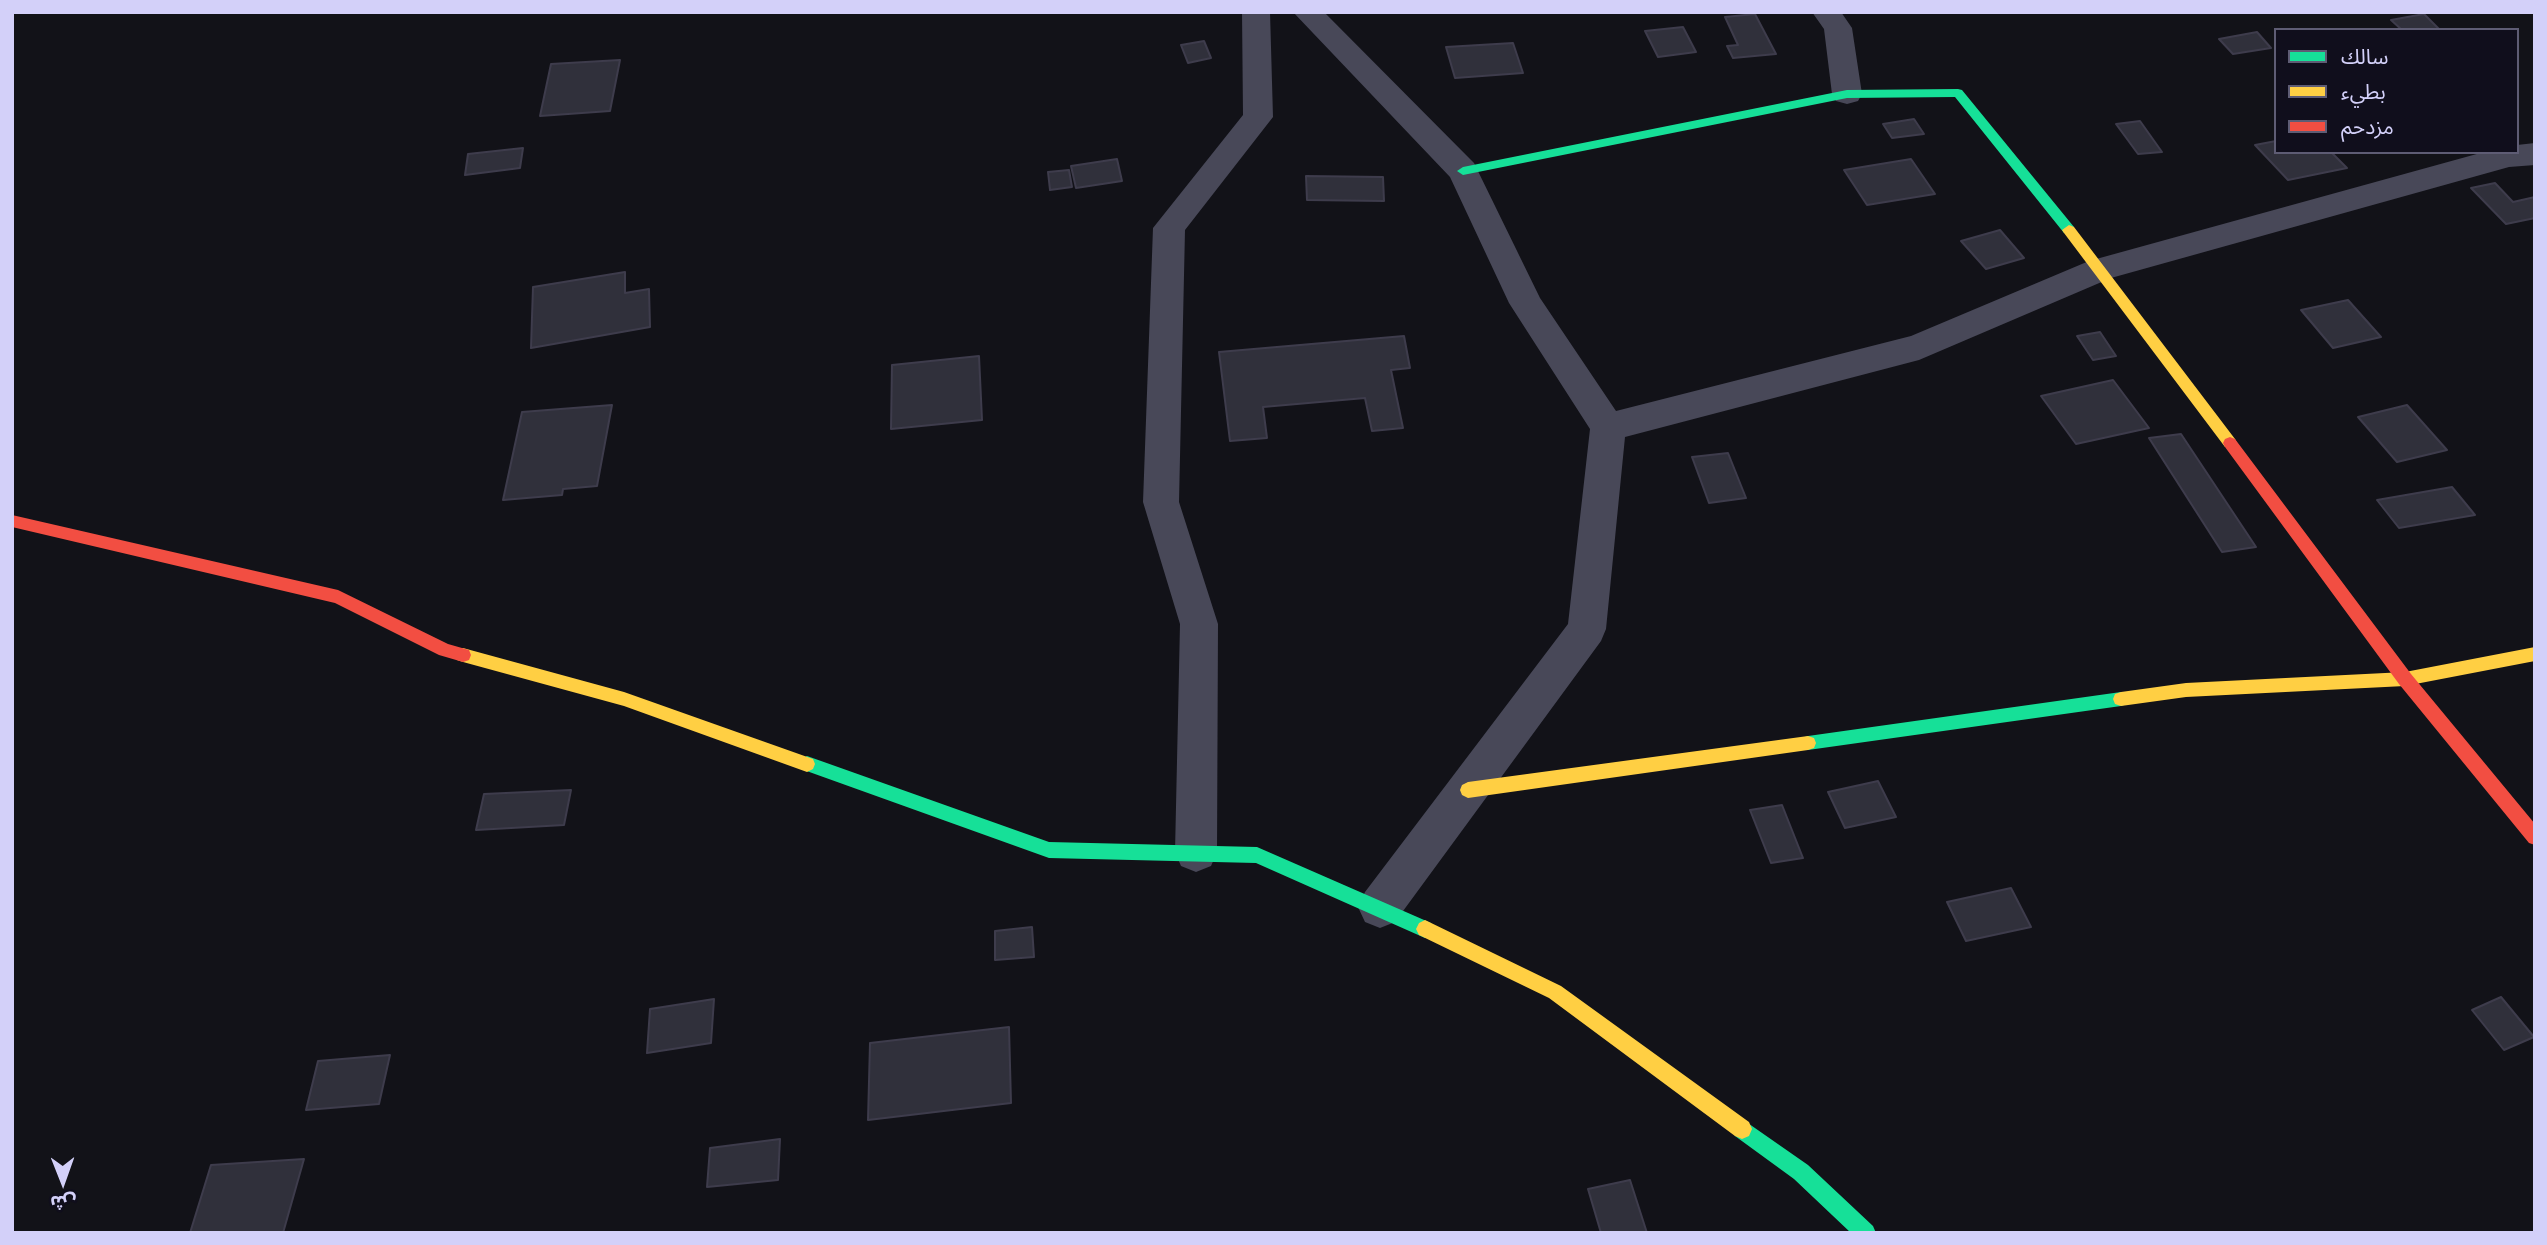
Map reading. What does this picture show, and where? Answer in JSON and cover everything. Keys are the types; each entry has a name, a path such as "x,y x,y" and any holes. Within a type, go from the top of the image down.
{"street":[{"path":"1196,852 1199,624 1161,502 1169,228 1258,117 1256,12"},
{"path":"1307,12 1462,171 1527,303 1608,427 1587,629 1380,907"},
{"path":"1826,12 1838,28 1847,94"},
{"path":"1462,171 1847,94 1958,93 2101,269 2405,679 2535,837"},
{"path":"1608,427 1919,347 2101,269 2509,156 2535,154"},
{"path":"12,521 338,597 445,650 624,699 1049,850 1256,855 1380,907 1555,992 1801,1172 1866,1233"},
{"path":"1468,790 2186,690 2405,679 2535,654"}],"building":[{"path":"1755,14 1776,54 1733,58 1727,46 1738,45 1725,17"},
{"path":"2424,14 2438,28 2400,28 2391,20"},
{"path":"1683,27 1696,52 1658,57 1645,31"},
{"path":"2257,32 2271,48 2233,54 2219,39"},
{"path":"1204,41 1211,58 1188,63 1181,45"},
{"path":"1513,43 1523,73 1455,78 1446,47"},
{"path":"620,60 610,111 540,116 551,64"},
{"path":"1914,119 1924,134 1892,138 1883,124"},
{"path":"2140,121 2162,152 2138,154 2116,124"},
{"path":"2274,141 2274,154 2333,154 2347,168 2288,180 2255,145"},
{"path":"523,148 520,168 465,175 468,154"},
{"path":"1117,159 1122,181 1076,188 1071,166"},
{"path":"1911,159 1935,194 1867,205 1844,170"},
{"path":"1069,170 1072,187 1050,190 1048,172"},
{"path":"1306,176 1383,177 1384,201 1307,200"},
{"path":"2495,183 2513,202 2535,197 2535,218 2506,224 2471,188"},
{"path":"2000,230 2024,258 1986,269 1961,241"},
{"path":"625,272 625,293 649,289 650,327 531,348 533,287"},
{"path":"2348,300 2381,337 2333,348 2301,310"},
{"path":"2100,332 2116,356 2093,360 2077,336"},
{"path":"1404,336 1410,368 1391,370 1403,428 1372,431 1365,398 1263,407 1267,438 1230,441 1219,352"},
{"path":"979,356 982,420 891,429 892,365"},
{"path":"2113,380 2149,428 2076,444 2041,396"},
{"path":"612,405 597,486 563,489 562,495 503,500 522,412"},
{"path":"2407,405 2447,450 2397,462 2358,417"},
{"path":"2181,434 2256,547 2222,552 2149,438"},
{"path":"1728,453 1746,498 1709,503 1692,457"},
{"path":"2452,487 2475,515 2399,528 2377,500"},
{"path":"1878,781 1896,817 1845,828 1828,792"},
{"path":"571,790 564,825 476,830 484,794"},
{"path":"1782,805 1803,858 1771,863 1750,810"},
{"path":"2011,888 2031,927 1966,941 1947,902"},
{"path":"1032,927 1034,957 995,960 995,931"},
{"path":"2501,997 2534,1037 2504,1050 2472,1010"},
{"path":"714,999 711,1043 647,1053 650,1009"},
{"path":"1009,1027 1011,1103 868,1120 870,1043"},
{"path":"390,1055 379,1104 306,1110 318,1061"},
{"path":"780,1139 778,1180 707,1187 710,1148"},
{"path":"304,1159 283,1233 190,1233 211,1165"},
{"path":"1630,1180 1647,1233 1601,1233 1588,1189"}],"traffic: fast":[{"path":"1463,171 1847,94 1958,93 2069,230"},
{"path":"1808,743 2121,699"},
{"path":"807,764 1049,850 1257,855 1425,929"},
{"path":"1742,1129 1801,1172 1866,1233"}],"traffic: slow":[{"path":"2069,230 2230,443"},
{"path":"2121,699 2186,690 2405,679 2535,654"},
{"path":"463,655 624,699 807,764"},
{"path":"1468,790 1808,743"},
{"path":"1425,929 1555,992 1742,1129"}],"traffic: jam":[{"path":"2230,443 2405,679 2535,837"},
{"path":"12,521 338,597 445,650 463,655"}]}
